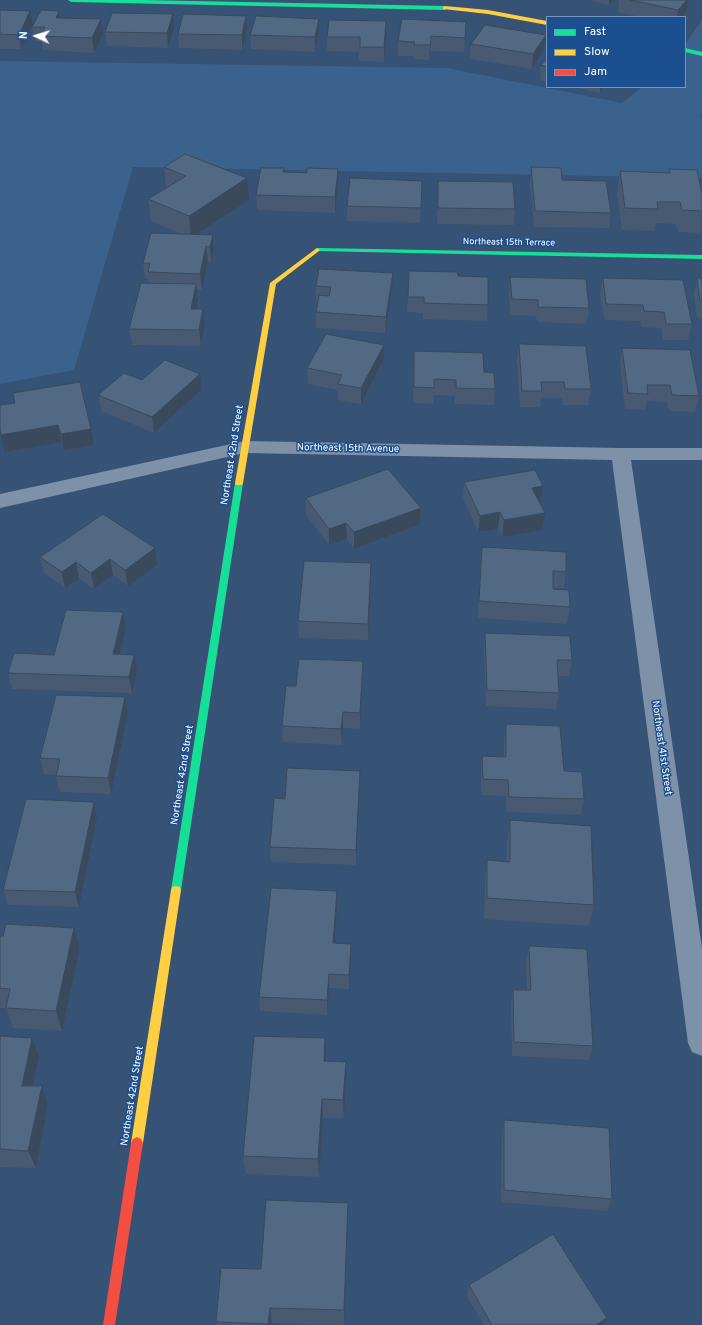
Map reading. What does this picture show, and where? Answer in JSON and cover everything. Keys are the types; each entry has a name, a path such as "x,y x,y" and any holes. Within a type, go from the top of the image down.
{"street":[{"path":"71,0 436,4 546,23"},
{"path":"686,50 702,54"},
{"name":"Northeast 15th Terrace","path":"316,250 702,257"},
{"name":"Northeast 42nd Street","path":"109,1325 245,447 273,283 316,250"},
{"name":"Northeast 15th Avenue","path":"0,501 245,447 621,454 702,454"},
{"name":"Northeast 41st Street","path":"621,454 702,1043"}],"water":[{"path":"702,20 702,110 700,117 702,118 702,178 133,167 74,370 0,384 0,61 447,68 622,103 641,88 686,88 686,43"}],"building":[{"path":"630,0 687,0 678,10"},
{"path":"0,10 30,11 19,35 0,34"},
{"path":"41,10 59,11 56,18 101,19 92,38 41,36 45,27 32,27"},
{"path":"112,13 173,14 167,33 105,32"},
{"path":"183,14 246,16 242,35 178,34"},
{"path":"256,16 319,19 315,37 250,35"},
{"path":"402,19 466,22 465,38 431,36 430,45 414,45 415,42 398,41"},
{"path":"329,20 386,21 384,47 360,47 360,37 327,37"},
{"path":"485,25 546,35 533,54 471,44"},
{"path":"546,60 546,67 541,65"},
{"path":"185,154 247,178 189,216 148,199 186,176 164,167"},
{"path":"531,167 561,168 562,180 606,181 611,213 535,211"},
{"path":"261,168 284,168 283,172 307,173 307,168 338,169 335,197 256,195"},
{"path":"669,169 697,170 702,193 702,211 682,210 680,202 657,202 658,209 625,208 620,171 670,173"},
{"path":"350,178 422,181 421,208 347,206"},
{"path":"438,181 513,182 515,209 438,208"},
{"path":"151,233 213,235 210,247 206,246 200,274 148,272 150,263 143,263"},
{"path":"319,269 393,273 386,317 316,312 319,295 329,296 331,287 316,286"},
{"path":"409,271 457,272 458,276 488,277 488,305 424,303 424,297 408,297"},
{"path":"510,277 586,279 589,308 538,307 538,300 512,299"},
{"path":"603,278 683,280 692,324 666,324 664,312 644,311 643,305 606,304"},
{"path":"697,278 702,279 702,301 700,301"},
{"path":"141,283 196,284 191,309 203,309 199,330 129,329"},
{"path":"326,334 384,345 361,388 338,384 342,375 307,368"},
{"path":"519,344 586,346 591,389 565,389 564,382 541,382 542,391 522,391"},
{"path":"622,348 690,350 699,396 672,395 670,385 647,385 648,394 628,393"},
{"path":"414,351 483,353 484,372 494,373 495,389 456,388 456,380 434,379 434,388 414,387"},
{"path":"165,360 200,374 152,417 98,395 124,373 142,380"},
{"path":"80,382 91,429 61,434 58,425 1,435 0,405 15,403 13,393"},
{"path":"388,469 421,508 354,532 346,523 329,529 306,498"},
{"path":"535,470 543,486 532,488 545,513 504,520 500,512 480,516 464,482"},
{"path":"103,514 155,548 125,570 110,559 91,573 76,562 62,572 40,557"},
{"path":"482,547 566,552 566,572 553,571 553,589 569,590 570,607 479,601"},
{"path":"304,561 371,563 368,624 298,621"},
{"path":"66,610 123,612 113,654 134,655 129,677 8,673 14,653 54,655"},
{"path":"485,633 570,636 572,660 557,660 559,693 487,690"},
{"path":"299,659 363,661 360,713 343,712 341,729 282,726 286,686 296,686"},
{"path":"56,695 125,697 108,778 56,776 60,759 40,758"},
{"path":"506,724 560,726 564,771 582,772 584,799 509,797 508,780 483,779 482,756 506,757"},
{"path":"287,768 360,771 356,850 270,847 274,798 285,799"},
{"path":"26,799 94,802 75,892 3,890"},
{"path":"510,820 591,826 594,905 487,898 487,860 510,862"},
{"path":"271,888 337,891 333,943 351,944 349,975 329,974 327,1000 259,997"},
{"path":"6,924 74,928 56,1011 6,1008 10,989 0,988 0,936 3,936"},
{"path":"529,946 587,949 593,1046 514,1042 513,990 531,990"},
{"path":"0,1036 32,1038 22,1086 42,1086 28,1151 0,1149"},
{"path":"254,1036 325,1038 324,1061 346,1062 343,1100 322,1099 318,1159 243,1156"},
{"path":"504,1120 609,1128 612,1199 504,1190"},
{"path":"266,1200 348,1203 344,1310 270,1308 268,1324 216,1322 221,1268 261,1269"},
{"path":"553,1234 607,1318 596,1325 492,1325 469,1285"}],"traffic: fast":[{"path":"71,0 445,8"},
{"path":"686,50 702,54"},
{"path":"317,250 702,257"},
{"path":"176,890 239,483"}],"traffic: slow":[{"path":"445,8 488,12 546,23"},
{"path":"239,483 273,283 317,250"},
{"path":"137,1143 176,890"}],"traffic: jam":[{"path":"109,1325 137,1143"}]}
